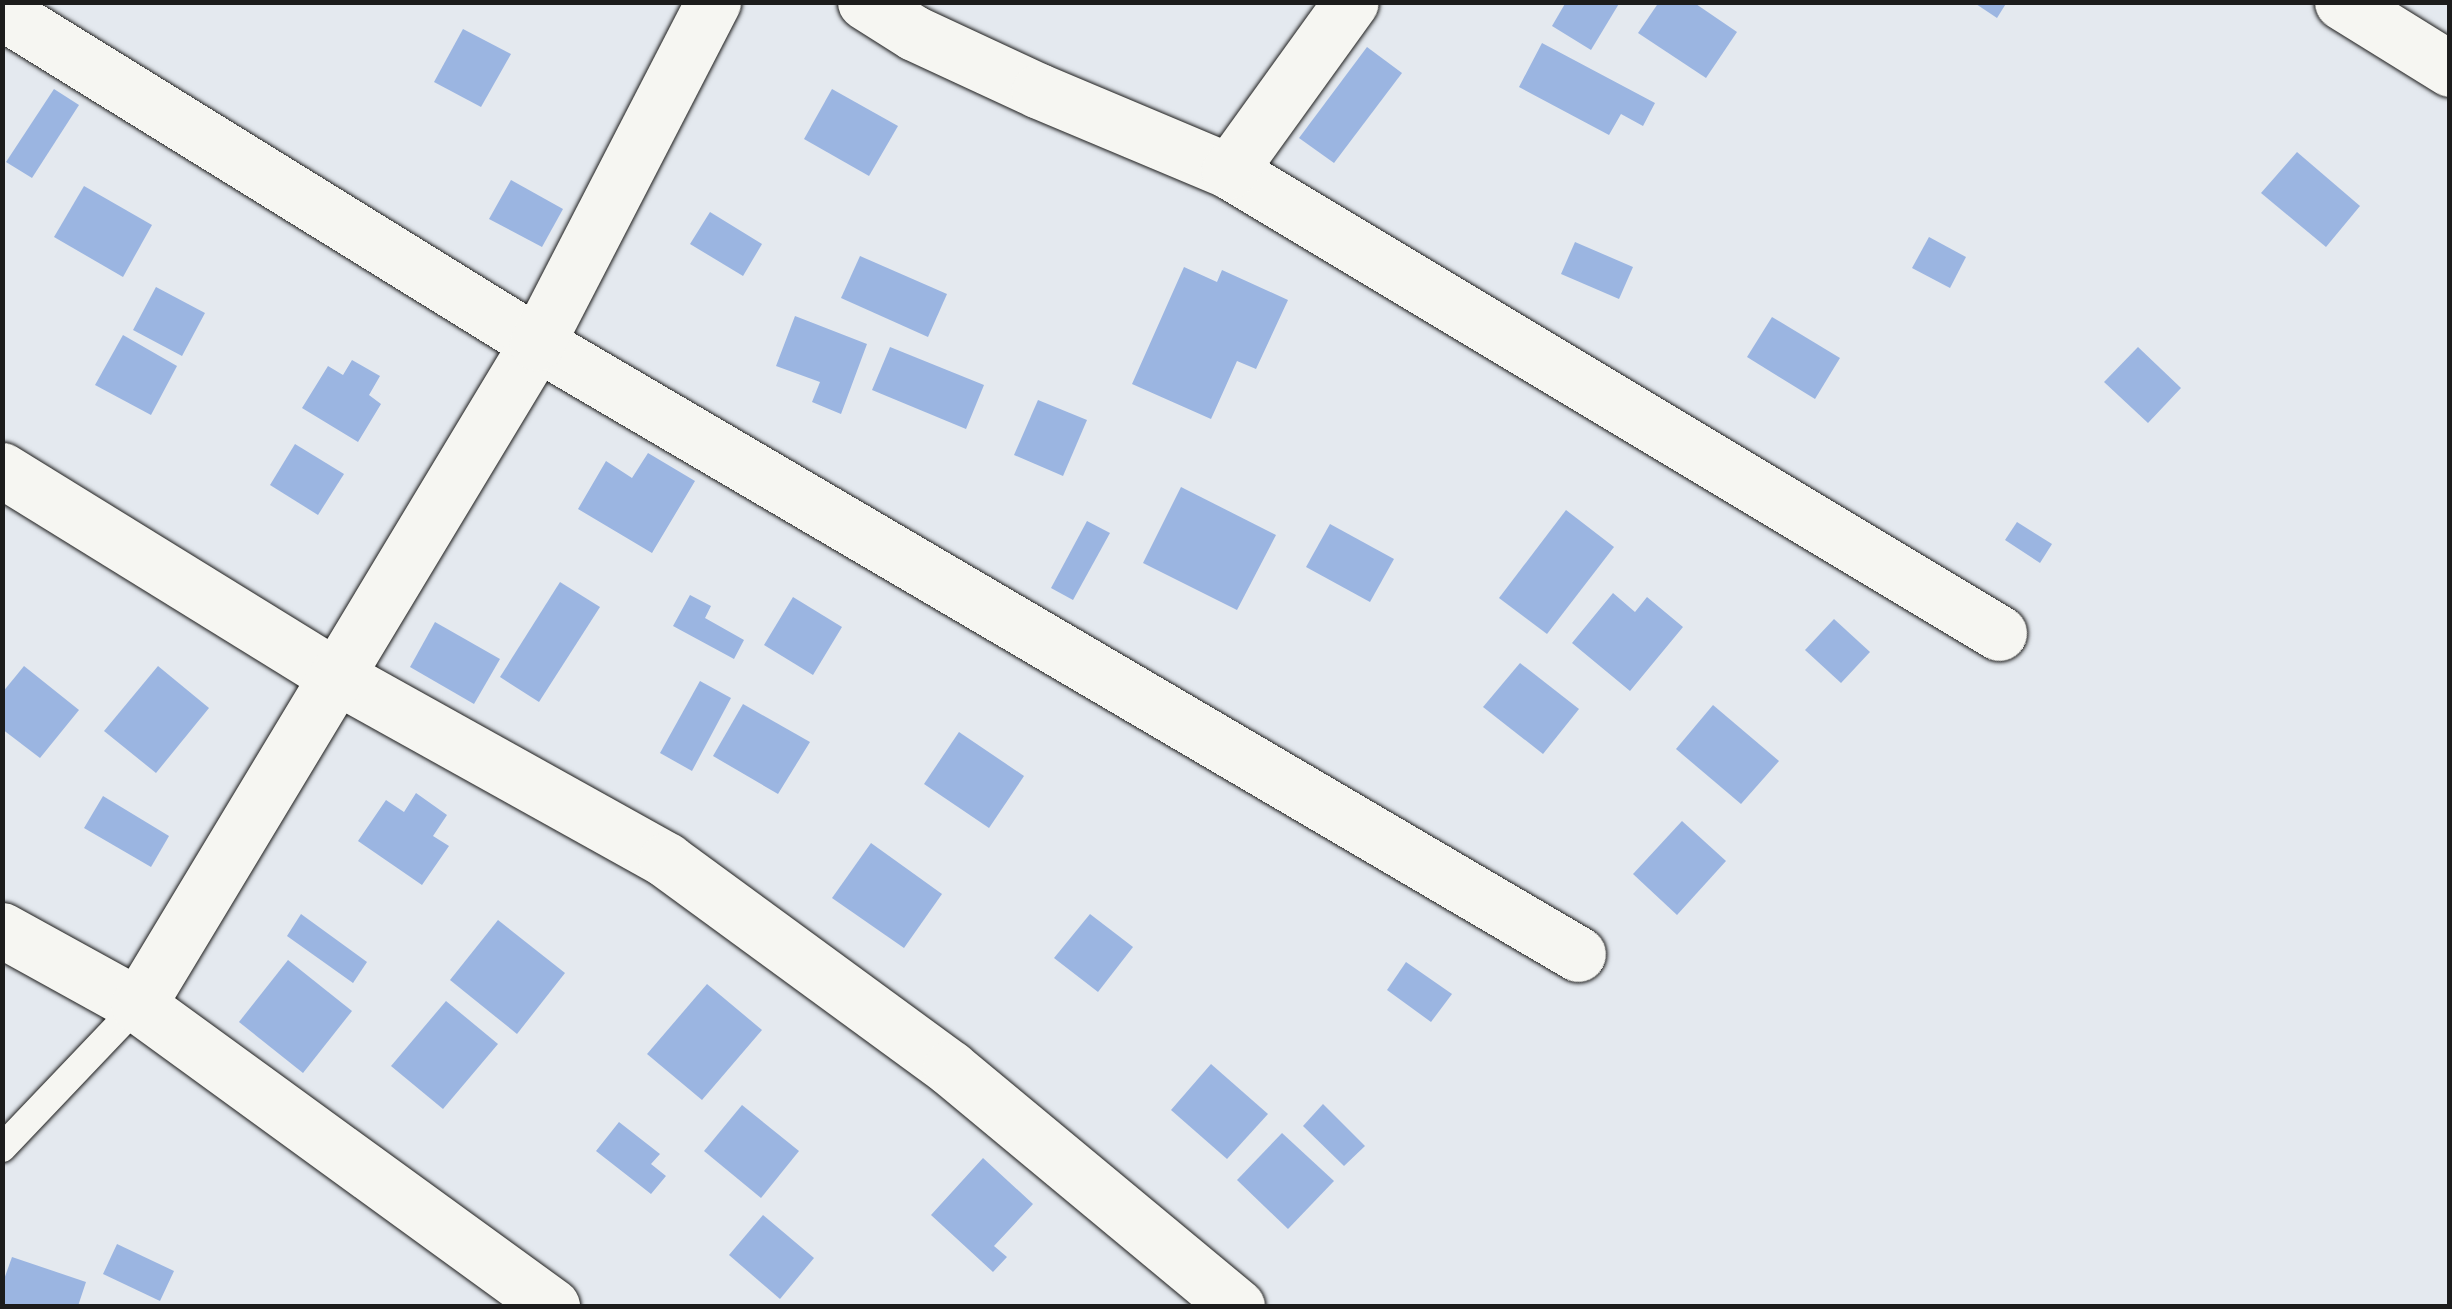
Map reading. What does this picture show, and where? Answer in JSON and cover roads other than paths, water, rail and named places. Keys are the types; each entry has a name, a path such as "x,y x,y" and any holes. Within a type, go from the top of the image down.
{"street":[{"path":"138,1004 537,343 712,2"},
{"path":"865,2 914,33 1229,171 1999,632"},
{"path":"1229,171 1350,2"},
{"path":"2342,2 2450,70"},
{"path":"2,12 537,343 1578,954"},
{"path":"2,470 336,676 666,860 950,1068 1238,1306"},
{"path":"2,930 138,1004 552,1306"}],"lane":[{"path":"2,1148 138,1004"}]}
